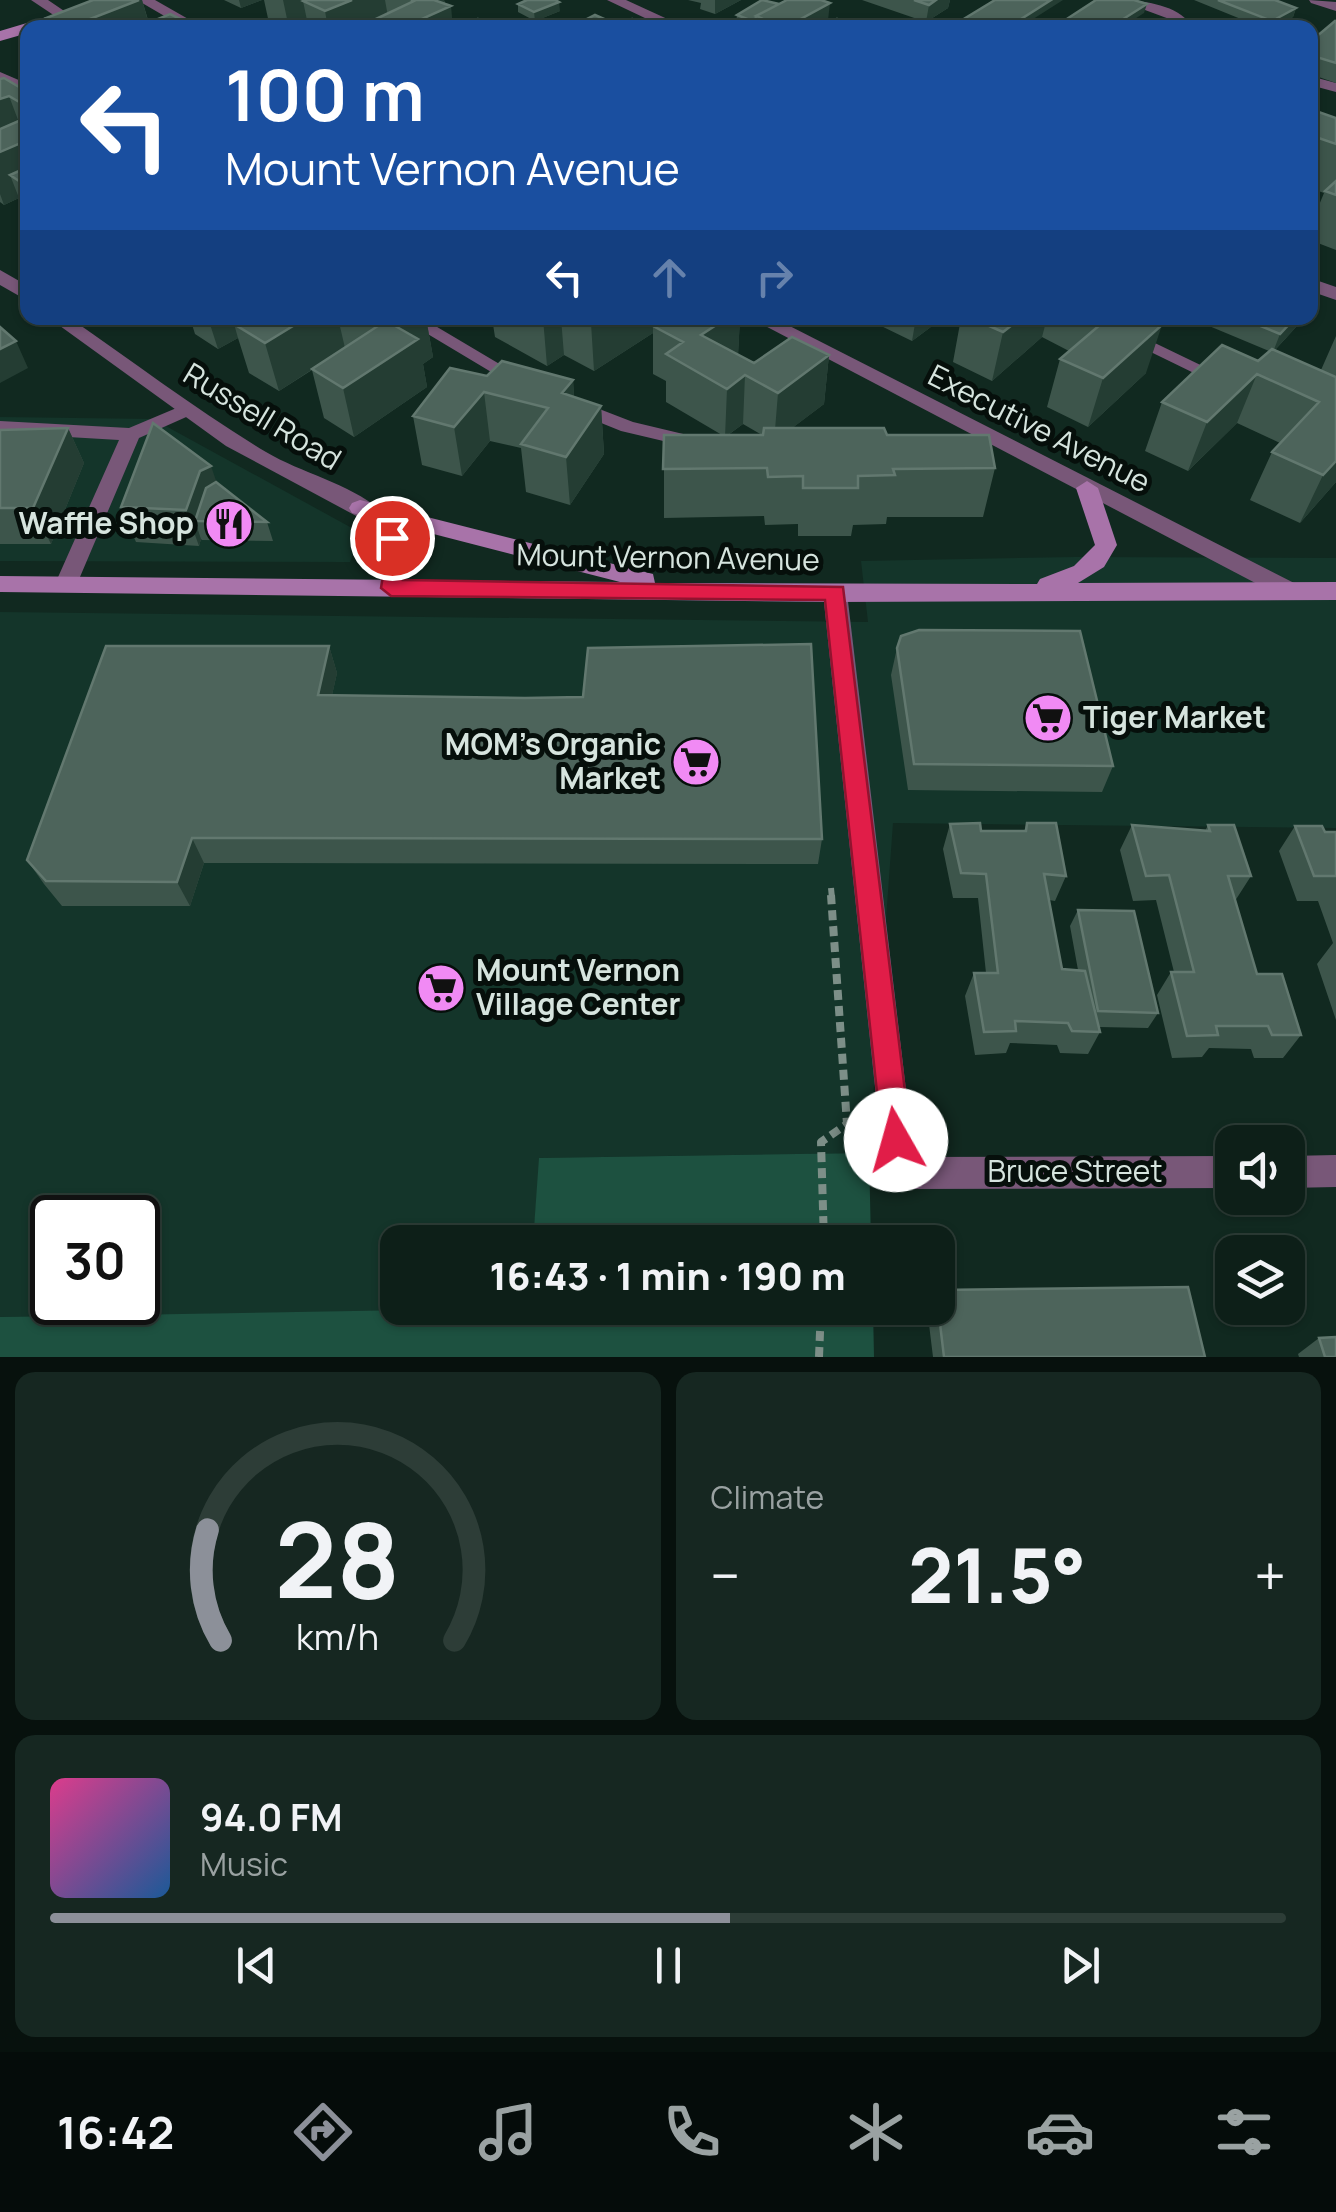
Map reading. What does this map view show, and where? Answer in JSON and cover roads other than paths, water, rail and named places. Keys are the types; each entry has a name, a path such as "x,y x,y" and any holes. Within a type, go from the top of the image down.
{"main road":[{"path":"54,20 119,0"},
{"path":"1006,593 1078,576 1098,562 1106,545 1105,534 1087,488"},
{"path":"360,508 689,591"},
{"name":"Mount Vernon Avenue","path":"0,584 835,593 1336,591"}],"street":[{"path":"38,0 66,16"},
{"path":"144,0 182,20"},
{"path":"614,0 661,20"},
{"path":"1125,0 1180,20"},
{"path":"1316,0 1336,7"},
{"name":"Russell Road","path":"68,325 262,460 360,508 392,538 397,556 391,588"},
{"name":"Executive Avenue","path":"773,325 999,451 1087,488 1292,592"},
{"name":"Bruce Street","path":"835,593 900,1172 1215,1172"},
{"path":"1305,1172 1336,1172"}],"lane":[{"path":"422,325 532,388"},
{"path":"1105,325 1206,372"},
{"path":"564,402 628,428 716,447"},
{"path":"0,427 131,434 186,410"},
{"path":"66,584 131,434"}],"place":[{"name":"Waffle Shop","path":"229,524"},
{"name":"Tiger Market","path":"1048,718"},
{"name":"MOM's Organic Market","path":"696,762"},
{"name":"Mount Vernon Village Center","path":"441,988"}]}
